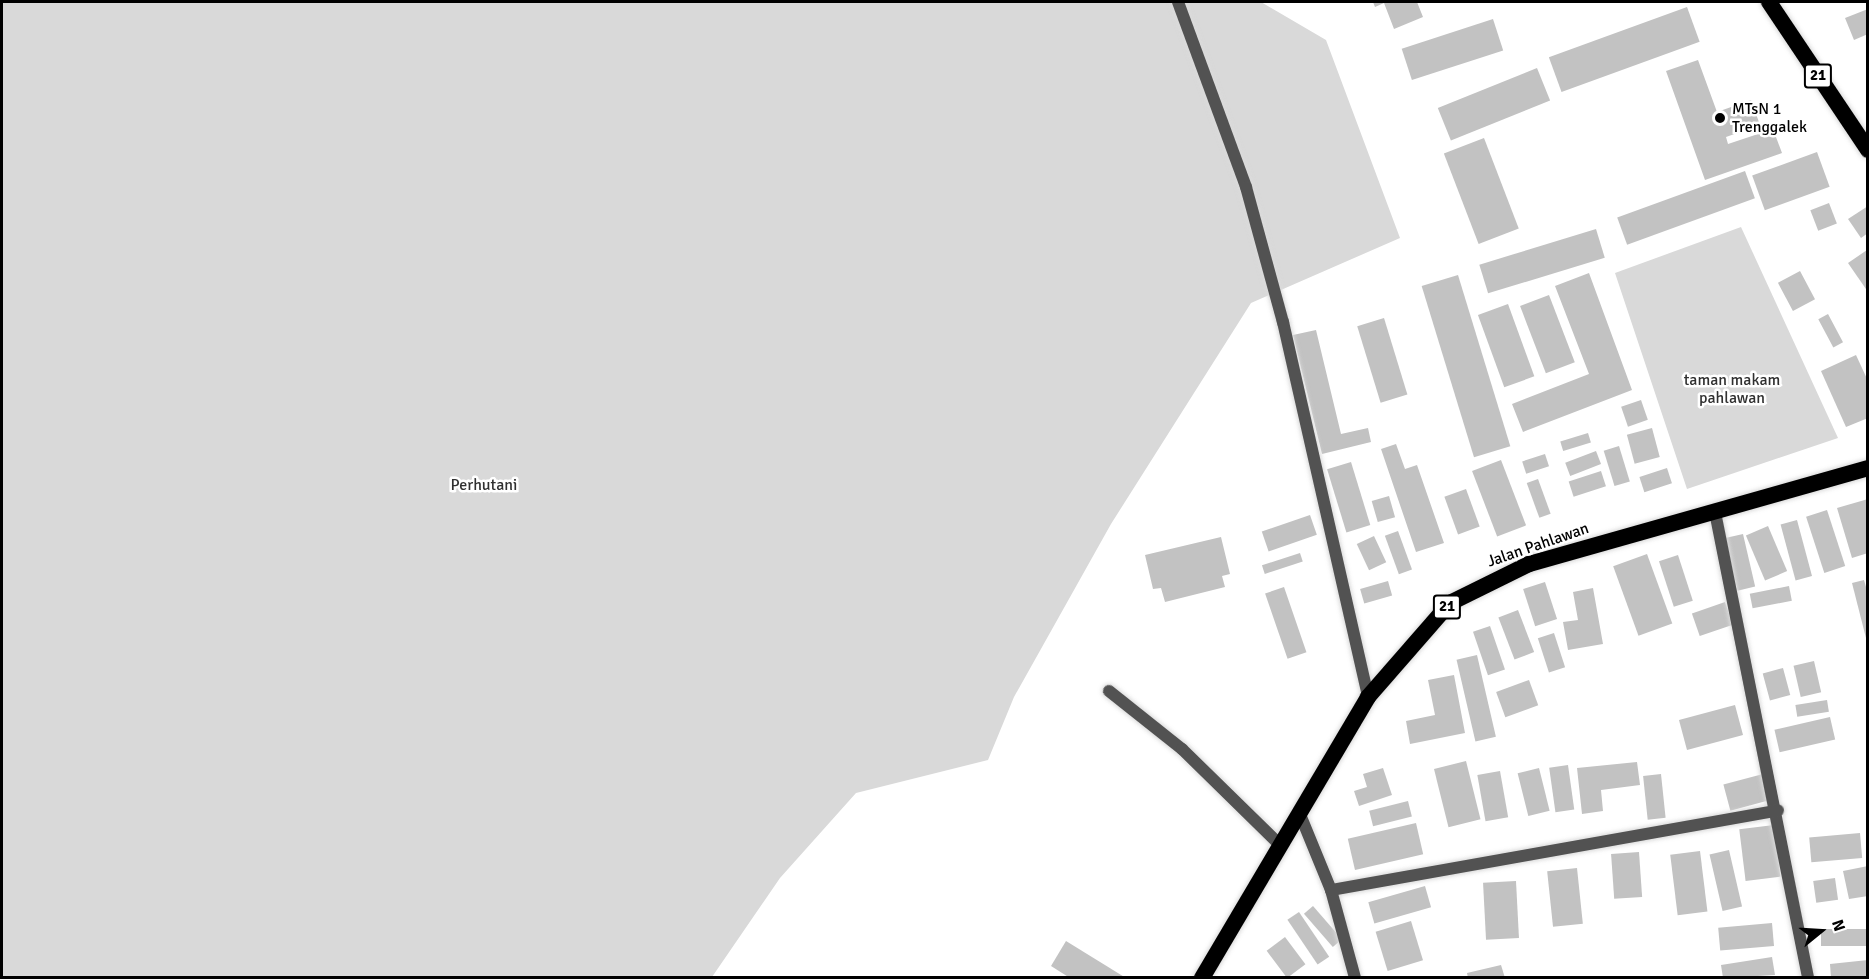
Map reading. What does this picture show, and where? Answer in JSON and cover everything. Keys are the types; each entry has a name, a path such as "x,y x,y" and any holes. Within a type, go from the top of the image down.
{"highway":[{"name":"21","path":"1769,2 1868,150"},
{"name":"Jalan Pahlawan","path":"1202,978 1368,697 1450,603 1484,584 1529,564 1868,468"}],"street":[{"path":"1178,2 1246,186 1283,322 1368,697"},
{"path":"1715,512 1778,810 1808,978"},
{"path":"1109,691 1182,749 1280,845"},
{"path":"1331,890 1778,810"},
{"path":"1299,812 1331,890 1355,978"}],"green space":[{"name":"Perhutani","path":"2,2 1261,2 1326,40 1400,238 1251,303 1111,524 1014,697 988,760 856,793 780,878 712,977 2,978"},
{"name":"taman makam pahlawan","path":"1741,227 1838,438 1687,489 1615,273"}],"building":[{"path":"1373,2 1417,2 1423,17 1394,29 1384,3 1375,7"},
{"path":"1687,7 1700,42 1562,92 1549,57"},
{"path":"1868,9 1868,34 1854,40 1845,18"},
{"path":"1493,19 1503,50 1412,80 1402,49"},
{"name":"MTsN 1 Trenggalek","path":"1698,60 1717,112 1751,100 1760,125 1726,137 1728,144 1773,129 1782,153 1705,180 1666,71"},
{"path":"1537,68 1550,100 1451,141 1438,108"},
{"path":"1484,138 1519,229 1479,244 1444,153"},
{"path":"1817,152 1830,187 1765,210 1752,176"},
{"path":"1745,171 1755,198 1627,245 1617,218"},
{"path":"1829,203 1837,224 1818,231 1810,210"},
{"path":"1868,206 1868,233 1861,238 1848,219"},
{"path":"1596,229 1605,258 1488,293 1479,265"},
{"path":"1868,251 1868,292 1848,263"},
{"path":"1800,271 1815,299 1793,311 1778,283"},
{"path":"1589,273 1632,390 1523,432 1512,404 1589,374 1555,286"},
{"path":"1458,275 1510,446 1474,457 1422,286"},
{"path":"1549,295 1575,362 1546,373 1520,306"},
{"path":"1508,304 1534,376 1504,387 1478,315"},
{"path":"1828,314 1843,342 1833,347 1818,319"},
{"path":"1384,318 1407,395 1381,403 1357,326"},
{"path":"1316,330 1341,434 1368,428 1371,442 1322,454 1293,335"},
{"path":"1856,355 1868,381 1868,418 1846,427 1821,371"},
{"path":"1641,400 1648,420 1628,427 1621,407"},
{"path":"1652,428 1660,457 1635,464 1627,435"},
{"path":"1588,433 1591,443 1563,451 1560,441"},
{"path":"1396,444 1405,469 1417,465 1444,543 1416,552 1381,449"},
{"path":"1619,446 1630,481 1615,486 1604,451"},
{"path":"1596,451 1601,464 1570,476 1565,463"},
{"path":"1545,454 1549,466 1526,474 1522,461"},
{"path":"1501,460 1526,525 1497,536 1472,471"},
{"path":"1351,462 1370,525 1346,532 1327,469"},
{"path":"1667,468 1672,483 1644,492 1639,477"},
{"path":"1601,471 1606,486 1574,497 1569,482"},
{"path":"1538,479 1551,514 1539,518 1527,483"},
{"path":"1466,489 1480,527 1458,534 1444,497"},
{"path":"1389,496 1395,517 1378,522 1372,501"},
{"path":"1868,499 1868,553 1852,558 1837,508"},
{"path":"1827,510 1845,566 1824,573 1806,517"},
{"path":"1310,515 1317,535 1269,551 1262,532"},
{"path":"1797,520 1812,576 1796,580 1781,524"},
{"path":"1768,526 1787,571 1765,580 1746,535"},
{"path":"1398,531 1412,570 1399,574 1385,536"},
{"path":"1743,534 1755,587 1738,591 1725,538"},
{"path":"1374,536 1386,562 1369,570 1357,544"},
{"path":"1221,537 1230,574 1222,576 1225,587 1165,602 1161,588 1153,589 1145,555"},
{"path":"1300,553 1303,562 1265,574 1262,565"},
{"path":"1647,554 1672,624 1638,636 1613,566"},
{"path":"1678,555 1693,601 1674,607 1659,561"},
{"path":"1864,580 1868,594 1867,642 1852,583"},
{"path":"1388,581 1392,595 1364,603 1360,589"},
{"path":"1545,582 1557,619 1535,626 1523,589"},
{"path":"1789,586 1792,601 1753,608 1750,594"},
{"path":"1284,587 1306,652 1288,659 1265,594"},
{"path":"1593,588 1603,644 1568,650 1563,622 1578,620 1573,592"},
{"path":"1725,602 1733,625 1700,636 1692,613"},
{"path":"1518,610 1534,652 1515,660 1498,618"},
{"path":"1490,626 1505,669 1488,675 1473,632"},
{"path":"1554,633 1565,667 1549,672 1538,638"},
{"path":"1477,655 1496,737 1475,742 1457,660"},
{"path":"1814,661 1821,692 1801,697 1794,666"},
{"path":"1783,668 1790,695 1770,700 1763,673"},
{"path":"1454,675 1465,733 1410,744 1406,721 1435,715 1428,680"},
{"path":"1529,680 1538,705 1505,717 1496,692"},
{"path":"1827,700 1829,712 1797,717 1795,705"},
{"path":"1735,705 1743,735 1687,750 1679,720"},
{"path":"1830,717 1835,739 1780,752 1774,730"},
{"path":"1466,761 1481,819 1448,827 1434,769"},
{"path":"1637,762 1640,785 1601,790 1603,811 1582,814 1577,768"},
{"path":"1568,765 1574,810 1555,812 1549,768"},
{"path":"1383,768 1392,795 1359,806 1354,791 1367,787 1363,774"},
{"path":"1539,768 1550,811 1528,816 1518,773"},
{"path":"1500,771 1508,817 1486,821 1477,775"},
{"path":"1661,774 1666,818 1648,820 1643,776"},
{"path":"1763,774 1770,800 1730,811 1723,785"},
{"path":"1408,801 1412,817 1373,826 1369,811"},
{"path":"1416,823 1423,854 1355,870 1348,839"},
{"path":"1774,825 1780,877 1746,881 1739,829"},
{"path":"1860,833 1862,858 1811,862 1809,837"},
{"path":"1729,850 1742,907 1723,911 1710,854"},
{"path":"1700,851 1707,912 1678,915 1670,855"},
{"path":"1639,852 1642,897 1614,899 1611,854"},
{"path":"1868,866 1868,896 1849,899 1843,871"},
{"path":"1577,868 1583,924 1553,927 1547,871"},
{"path":"1835,878 1838,900 1816,903 1813,881"},
{"path":"1516,881 1519,938 1486,940 1483,883"},
{"path":"1425,886 1431,907 1374,923 1368,902"},
{"path":"1313,906 1342,939 1333,947 1304,914"},
{"path":"1299,912 1329,957 1318,965 1287,920"},
{"path":"1411,921 1423,960 1388,971 1376,932"},
{"path":"1772,923 1774,946 1720,951 1718,928"},
{"path":"1821,929 1868,929 1868,946 1821,946"},
{"path":"1285,937 1305,964 1287,978 1267,951"},
{"path":"1066,941 1126,978 1070,978 1051,966"},
{"path":"1772,957 1775,975 1723,978 1721,965"},
{"path":"1868,960 1868,978 1831,978 1830,964"},
{"path":"1501,965 1505,978 1468,978 1467,973"}],"place":[{"name":"MTsN 1 Trenggalek","path":"1720,118"}]}
